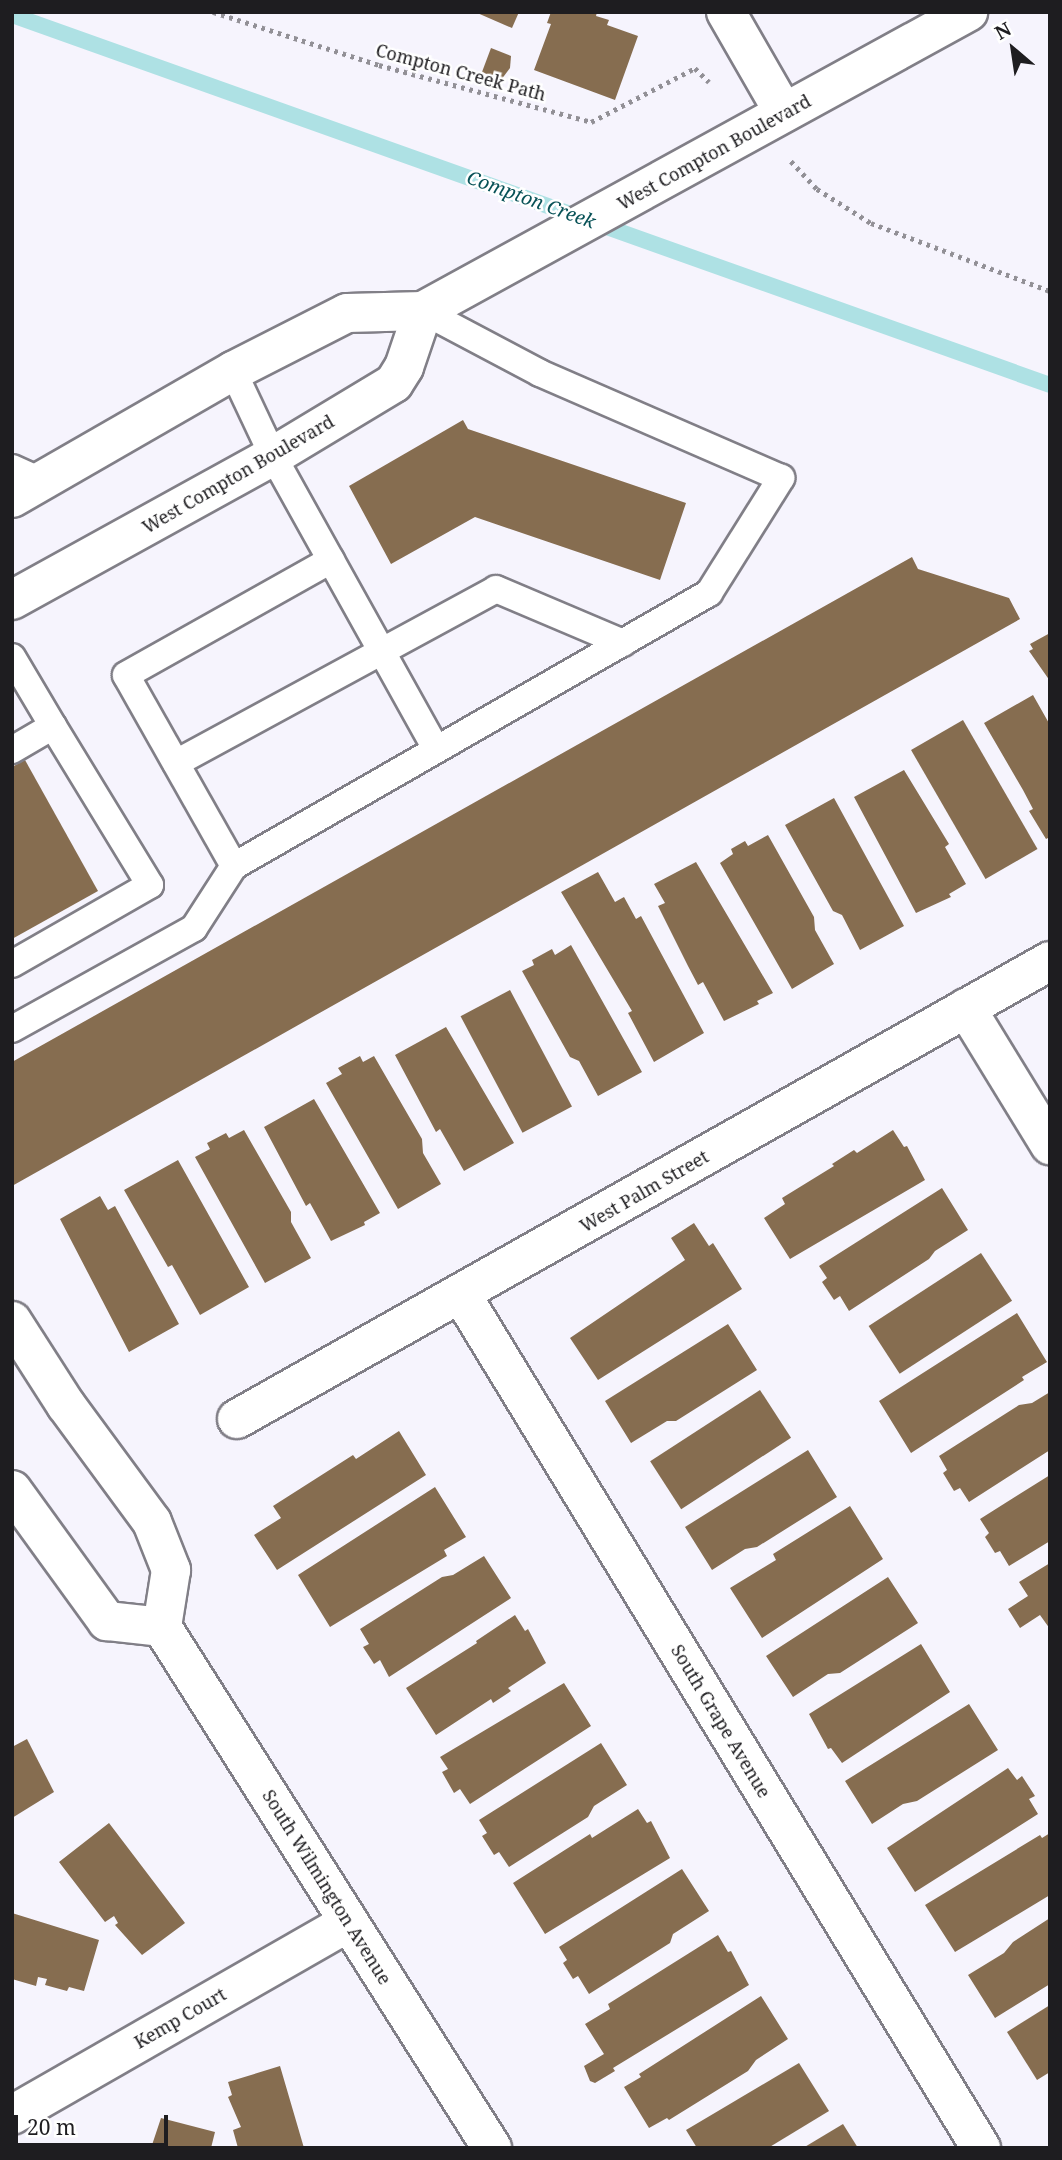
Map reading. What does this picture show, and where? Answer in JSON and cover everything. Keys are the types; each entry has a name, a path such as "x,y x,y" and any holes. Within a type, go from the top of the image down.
{"main road":[{"path":"726,12 784,113"},
{"name":"West Compton Boulevard","path":"22,482 347,313 423,311 968,12"},
{"name":"West Compton Boulevard","path":"12,600 273,456 394,383 404,367 423,311"},
{"name":"West Palm Street","path":"237,1419 1050,961"},
{"path":"966,1008 1050,1144"},
{"name":"South Grape Avenue","path":"461,1294 981,2148"},
{"path":"12,1490 107,1621 162,1627 172,1570 152,1522 65,1405 13,1322"},
{"name":"South Wilmington Avenue","path":"162,1627 492,2148"},
{"name":"Kemp Court","path":"12,2115 348,1922"}],"lane":[{"path":"12,1029 194,928 234,866 709,593 781,478 540,373 423,311"},
{"path":"233,371 273,456 436,749"},
{"path":"234,866 126,675 331,560"},
{"path":"176,763 496,589 622,643"},
{"path":"12,657 150,885 12,964"},
{"path":"12,750 53,726"}],"path":[{"name":"Compton Creek Path","path":"213,12 379,65 591,122 695,68"},
{"path":"817,189 871,223 1050,291"}],"building":[{"path":"475,12 519,12 512,28"},
{"path":"551,12 597,12 596,16 609,20 607,25 638,36 615,100 534,70 551,24 547,23"},
{"path":"491,48 511,56 510,68 501,80 482,72"},
{"path":"463,420 468,429 686,503 660,580 475,517 391,564 349,486"},
{"path":"912,557 918,569 1009,598 1020,619 12,1186 12,1062"},
{"path":"1050,633 1050,681 1029,651 1033,649 1030,644"},
{"path":"1033,695 1050,725 1050,837 1046,839 1029,811 1033,809 1023,790 984,723"},
{"path":"963,720 1038,849 986,879 911,750"},
{"path":"25,760 98,891 12,939 12,767"},
{"path":"904,770 949,844 945,847 966,884 949,894 951,897 916,913 854,797"},
{"path":"834,798 904,926 860,950 842,915 833,911 785,825"},
{"path":"768,835 814,917 815,930 834,964 792,989 720,863 733,854 731,849 745,841 748,846"},
{"path":"696,862 773,993 757,1001 759,1004 724,1021 703,982 698,985 688,966 658,906 665,903 654,884"},
{"path":"598,872 615,902 624,897 636,919 641,916 704,1033 654,1062 628,1013 632,1011 561,892"},
{"path":"571,945 642,1072 598,1096 579,1061 570,1057 522,971 534,965 532,960 552,949 555,955"},
{"path":"510,990 572,1107 523,1133 461,1016"},
{"path":"446,1027 514,1143 464,1171 440,1129 436,1132 395,1055"},
{"path":"360,1056 363,1062 374,1056 422,1139 423,1153 441,1184 398,1209 326,1083 342,1074 338,1068"},
{"path":"314,1099 380,1213 364,1222 365,1225 331,1241 310,1203 306,1206 264,1127"},
{"path":"244,1130 291,1212 291,1222 311,1258 265,1283 195,1157 210,1149 207,1143 226,1133 229,1138"},
{"path":"893,1130 904,1147 907,1146 925,1180 790,1259 764,1218 785,1204 782,1198 834,1166 832,1164 854,1150 857,1153"},
{"path":"178,1160 249,1287 200,1315 172,1265 168,1267 124,1190"},
{"path":"942,1188 968,1230 849,1311 840,1296 834,1300 822,1282 827,1278 819,1266"},
{"path":"100,1196 108,1210 115,1206 179,1324 129,1352 60,1219"},
{"path":"694,1223 709,1246 713,1243 742,1289 598,1380 570,1338 685,1260 671,1238"},
{"path":"981,1253 1012,1301 900,1374 869,1326"},
{"path":"1017,1313 1047,1362 1022,1377 1024,1380 911,1453 879,1401"},
{"path":"728,1324 757,1370 676,1421 667,1421 631,1443 605,1401"},
{"path":"760,1390 791,1438 681,1509 650,1461"},
{"path":"1050,1392 1050,1450 969,1502 960,1488 954,1491 943,1473 947,1470 939,1456 1019,1405 1032,1403"},
{"path":"399,1431 426,1475 277,1570 254,1535 281,1518 273,1506 353,1455 356,1459"},
{"path":"808,1450 837,1497 757,1547 745,1549 712,1570 685,1527"},
{"path":"1050,1475 1050,1541 1009,1566 1000,1551 995,1553 985,1537 989,1533 980,1519"},
{"path":"435,1487 466,1537 444,1550 447,1556 330,1627 298,1575"},
{"path":"850,1506 883,1559 762,1638 730,1588 776,1560 773,1554"},
{"path":"484,1556 511,1598 389,1677 380,1660 374,1664 363,1647 369,1644 360,1629 442,1577 453,1575"},
{"path":"1050,1563 1050,1629 1040,1615 1020,1628 1008,1609 1028,1596 1019,1582"},
{"path":"888,1577 918,1623 840,1673 828,1674 793,1697 766,1656"},
{"path":"515,1615 525,1631 528,1629 546,1663 508,1688 511,1691 493,1703 491,1699 436,1735 406,1688 477,1643 476,1641"},
{"path":"921,1644 950,1692 842,1763 831,1748 828,1749 809,1714"},
{"path":"564,1683 591,1726 470,1804 460,1789 454,1793 442,1772 448,1769 440,1757"},
{"path":"969,1704 998,1750 917,1801 903,1804 872,1824 845,1781"},
{"path":"27,1739 54,1792 12,1818 12,1747"},
{"path":"601,1743 627,1785 594,1806 588,1817 509,1867 499,1852 494,1855 482,1836 487,1833 479,1820"},
{"path":"1008,1768 1017,1780 1022,1776 1035,1796 1029,1799 1038,1814 915,1892 887,1848"},
{"path":"638,1809 647,1823 651,1821 670,1858 545,1934 513,1883 590,1834 592,1838"},
{"path":"109,1823 185,1923 142,1955 115,1925 118,1923 114,1916 105,1922 59,1862"},
{"path":"1050,1833 1050,1895 955,1952 925,1905 1040,1835 1042,1838"},
{"path":"682,1869 709,1911 673,1934 670,1943 589,1994 578,1976 573,1979 563,1963 567,1960 559,1947"},
{"path":"12,1913 99,1940 84,1991 69,1987 67,1991 45,1985 47,1979 38,1977 36,1986 12,1979"},
{"path":"1050,1918 1050,1984 995,2018 968,1975 1004,1953 1013,1942"},
{"path":"718,1935 728,1952 731,1951 749,1985 613,2068 615,2071 595,2083 590,2081 584,2066 604,2054 585,2024 610,2009 608,2004"},
{"path":"761,1996 788,2039 756,2060 748,2071 669,2120 667,2118 649,2128 624,2087 641,2077 639,2074"},
{"path":"1050,2005 1050,2072 1037,2080 1007,2032"},
{"path":"799,2063 829,2111 768,2148 697,2148 686,2130"},
{"path":"280,2066 304,2148 238,2148 233,2130 241,2127 228,2097 232,2095 228,2082"},
{"path":"161,2118 215,2132 211,2148 151,2148"},
{"path":"843,2124 858,2148 803,2148"}],"waterway":[{"name":"Compton Creek","path":"12,15 1050,385"}]}
